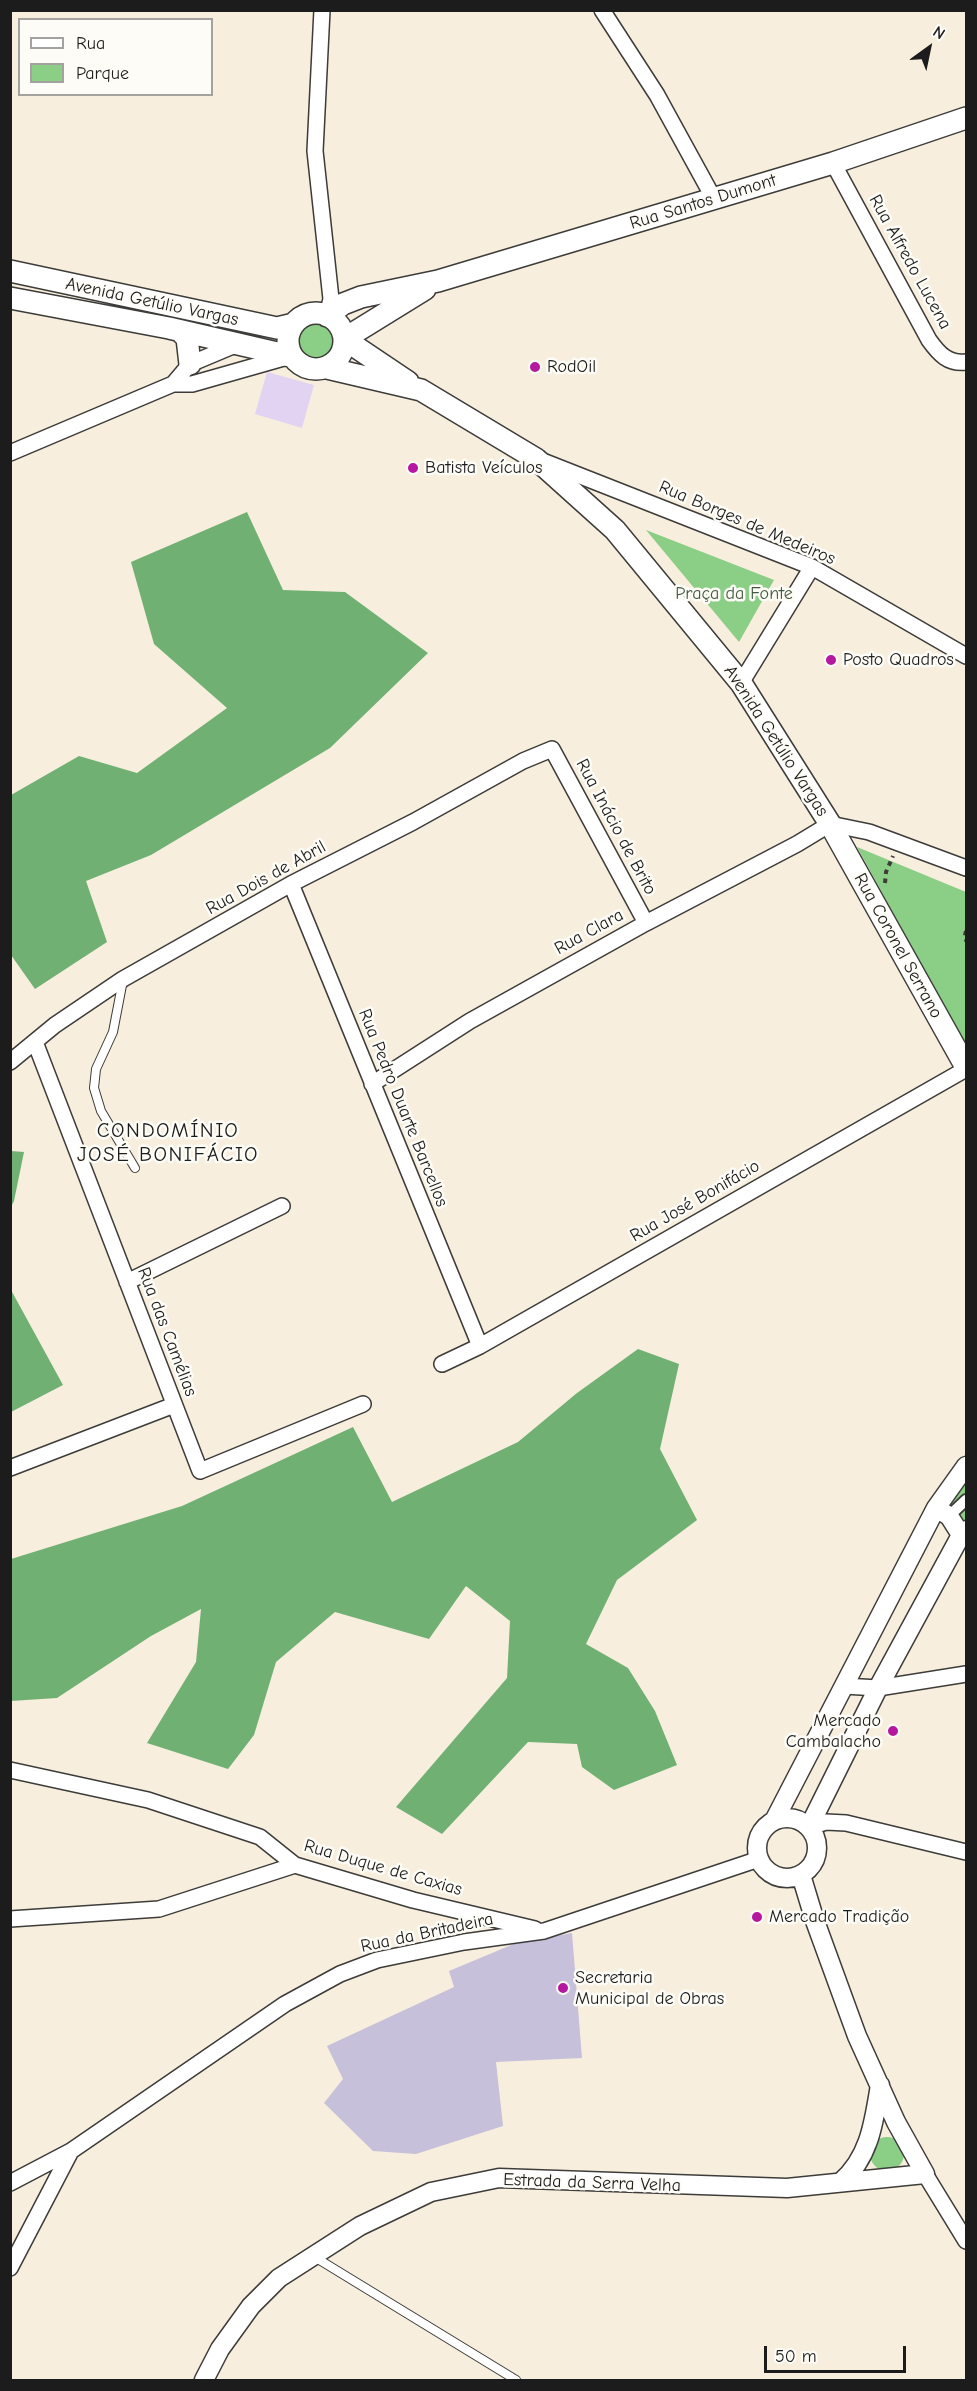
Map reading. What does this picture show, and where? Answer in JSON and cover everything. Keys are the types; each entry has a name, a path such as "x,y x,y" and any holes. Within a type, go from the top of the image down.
{"main road":[{"name":"Rua Santos Dumont","path":"327,316 343,304 361,297 438,281 833,163 966,118"},
{"name":"Avenida Getúlio Vargas","path":"10,272 286,326"},
{"name":"Rua Santos Dumont","path":"344,339 438,281"},
{"name":"Avenida Getúlio Vargas","path":"10,298 240,343 291,356"},
{"path":"240,343 286,326 309,313 318,312 327,316 341,329 344,339 342,353 336,362 327,368 311,369 302,365 291,356 286,326"},
{"path":"182,333 187,338 190,364"},
{"path":"344,339 421,390"},
{"name":"Avenida Getúlio Vargas","path":"327,368 421,390 537,459 615,530 741,683 831,824"},
{"name":"Rua Coronel Serrano","path":"831,824 966,1068"}],"street":[{"path":"322,10 315,151 331,299 327,316"},
{"path":"602,10 657,95 714,199"},
{"name":"Rua Alfredo Lucena","path":"833,163 929,340 941,355 956,363 966,362"},
{"path":"173,384 190,364 240,343"},
{"path":"10,453 173,384 192,384 291,356"},
{"name":"Rua Borges de Medeiros","path":"537,459 812,567 966,656"},
{"path":"741,683 812,567"},
{"name":"Rua Dois de Abril","path":"10,1062 56,1025 123,979 291,884 413,822 523,761 552,749"},
{"name":"Rua Inácio de Brito","path":"552,749 645,923"},
{"name":"Avenida Getúlio Vargas","path":"831,824 869,832 966,868"},
{"name":"Rua Clara","path":"372,1084 470,1021 645,923 831,824"},
{"name":"Rua Pedro Duarte Barcellos","path":"291,884 480,1346"},
{"name":"Rua das Camélias","path":"35,1042 200,1471 363,1404"},
{"name":"Rua José Bonifácio","path":"442,1364 480,1346 966,1068"},
{"path":"127,1282 282,1206"},
{"path":"10,1468 174,1405"},
{"path":"815,1921 783,1878 766,1869 759,1859 758,1842 762,1832 775,1819 844,1686 943,1512 966,1466"},
{"path":"943,1512 966,1500"},
{"path":"809,1827 878,1688 964,1532 943,1512"},
{"path":"844,1686 878,1688 966,1674"},
{"name":"Rua Duque de Caxias","path":"10,1770 148,1800 260,1837 295,1865 413,1900 544,1931"},
{"path":"775,1819 798,1820 809,1827 816,1842 817,1852 814,1861 801,1875 783,1878"},
{"path":"809,1827 826,1822 846,1822 966,1852"},
{"name":"Rua da Britadeira","path":"10,2183 71,2151 285,2004 340,1974 377,1960 464,1942 544,1931 759,1859"},
{"path":"10,1919 159,1909 295,1865"},
{"path":"801,1875 815,1921 857,2036 896,2122 966,2241"},
{"path":"841,2182 857,2166 866,2149 880,2085"},
{"path":"10,2268 71,2151"},
{"name":"Estrada da Serra Velha","path":"204,2380 220,2349 251,2306 279,2278 360,2226 431,2192 499,2178 788,2188 925,2174"}],"lane":[{"path":"123,979 112,1032 96,1069 94,1088 101,1111 135,1168"},
{"path":"312,2255 516,2380"}],"path":[{"path":"885,893 886,872 901,843"},
{"path":"966,932 964,939 966,940"}],"shaded area":[{"path":"267,372 314,385 302,428 255,414"},
{"path":"572,1933 582,2058 496,2062 503,2126 416,2154 373,2151 324,2103 343,2079 327,2046 454,1987 449,1971 516,1943"}],"green space":[{"path":"316,320 325,321 332,326 337,333 337,351 332,358 325,363 316,364 307,363 300,358 295,351 294,342 295,333 300,326 307,321"},
{"path":"247,512 283,590 345,592 428,653 330,748 151,855 86,881 107,942 35,989 11,955 11,795 79,756 137,773 227,708 154,644 131,562"},
{"name":"Praça da Fonte","path":"646,530 774,580 739,642"},
{"path":"857,847 966,892 966,1041 964,1042"},
{"path":"11,1151 24,1152 11,1207"},
{"path":"11,1290 63,1385 10,1412"},
{"path":"638,1349 679,1364 660,1449 697,1520 617,1580 586,1644 628,1668 655,1711 677,1765 614,1790 582,1767 577,1744 528,1742 442,1834 396,1807 507,1678 510,1621 466,1586 429,1639 335,1612 276,1662 254,1735 228,1769 147,1743 196,1662 201,1609 151,1636 57,1698 11,1701 11,1559 182,1506 353,1427 392,1502 518,1442 577,1393"},
{"path":"966,1466 966,1530 936,1508"},
{"path":"887,2137 899,2142 904,2154 899,2166 887,2171 875,2166 870,2154 875,2142"}],"place":[{"name":"RodOil","path":"535,367"},
{"name":"Batista Veículos","path":"413,468"},
{"name":"Posto Quadros","path":"831,660"},
{"name":"Mercado Cambalacho","path":"893,1731"},
{"name":"Mercado Tradição","path":"757,1917"},
{"name":"Secretaria Municipal de Obras","path":"563,1988"}],"district":[{"name":"CONDOMÍNIO JOSÉ BONIFÁCIO","path":"168,1143"}]}
